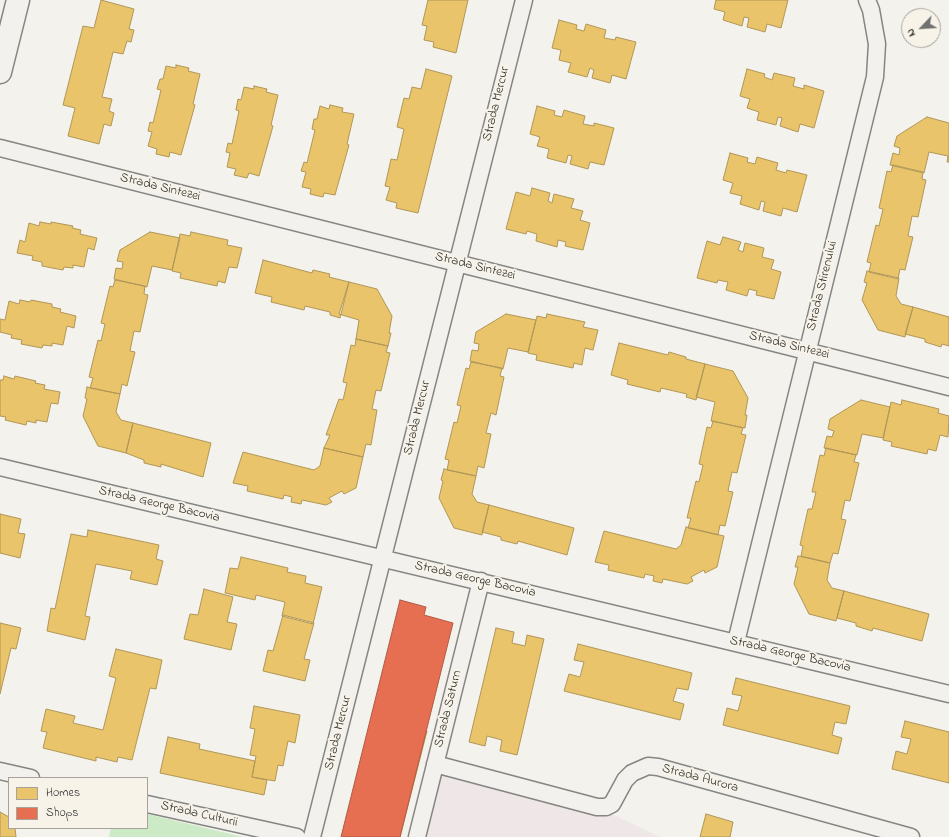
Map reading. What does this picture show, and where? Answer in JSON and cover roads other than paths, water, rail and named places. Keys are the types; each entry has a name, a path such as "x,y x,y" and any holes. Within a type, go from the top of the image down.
{"street":[{"path":"0,72 18,0"},
{"name":"Strada Mercur","path":"312,837 524,0"},
{"name":"Strada Stirenului","path":"736,642 875,77 877,44 871,10 866,0"},
{"name":"Strada Sintezei","path":"0,148 949,387"},
{"name":"Strada George Bacovia","path":"0,467 949,694"},
{"name":"Strada Saturn","path":"417,837 481,581"},
{"name":"Strada Aurora","path":"435,764 596,807 606,807 612,804 625,780 632,773 648,766 658,767 911,837"},
{"path":"0,771 27,777"},
{"name":"Strada Culturii","path":"148,804 297,837"}]}
